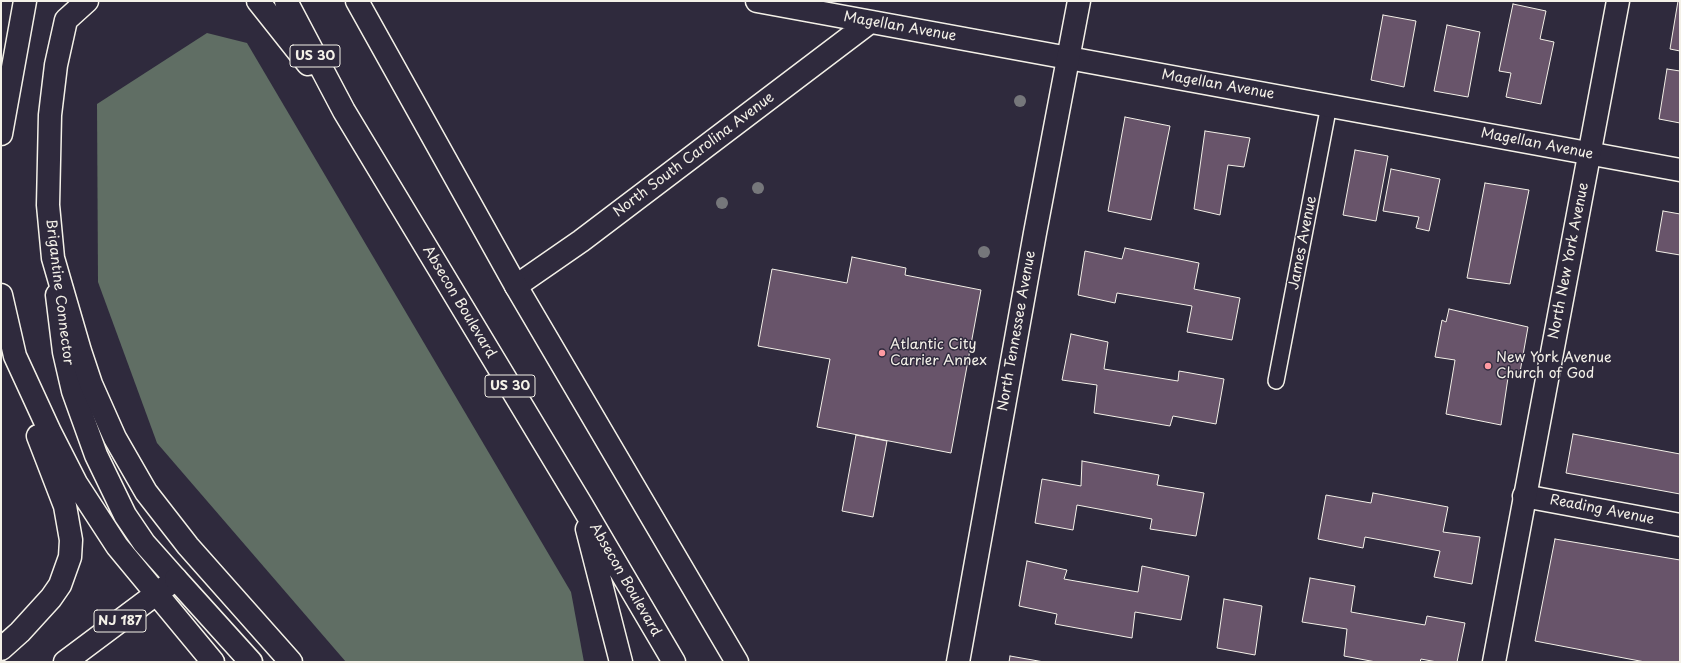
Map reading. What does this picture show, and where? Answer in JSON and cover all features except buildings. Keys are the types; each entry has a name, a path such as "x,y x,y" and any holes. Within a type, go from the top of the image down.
{"main road":[{"path":"1,134 25,1"},
{"path":"67,10 86,1"},
{"path":"258,1 344,111"},
{"name":"Absecon Boulevard","path":"286,1 344,111 581,504 674,662"},
{"path":"357,1 516,286 737,662"},
{"name":"Magellan Avenue","path":"757,1 1680,170"},
{"name":"North Tennessee Avenue","path":"958,662 1035,233 1079,1"},
{"name":"North New York Avenue","path":"1494,662 1618,1"},
{"name":"Brigantine Connector","path":"67,10 56,65 50,115 48,205 64,352 74,391 96,455 125,515 144,543 251,662"},
{"name":"North South Carolina Avenue","path":"516,286 587,236 870,22"},
{"path":"53,258 91,384 115,438 130,464 167,520 291,662"},
{"path":"1,295 15,356 40,442 65,506 71,540 71,551 66,571 51,598 1,649"},
{"path":"15,356 76,484 117,546 213,662"},
{"name":"Reading Avenue","path":"1524,496 1680,525"},
{"path":"581,504 621,662"},
{"name":"NJ 187","path":"65,662 176,579"}],"lane":[{"name":"James Avenue","path":"1276,381 1329,106"}],"green space":[{"path":"207,33 247,43 571,592 584,662 346,662 157,443 98,282 97,104"}],"place":[{"name":"Atlantic City Carrier Annex","path":"882,353"},
{"name":"New York Avenue Church of God","path":"1488,366"}]}
